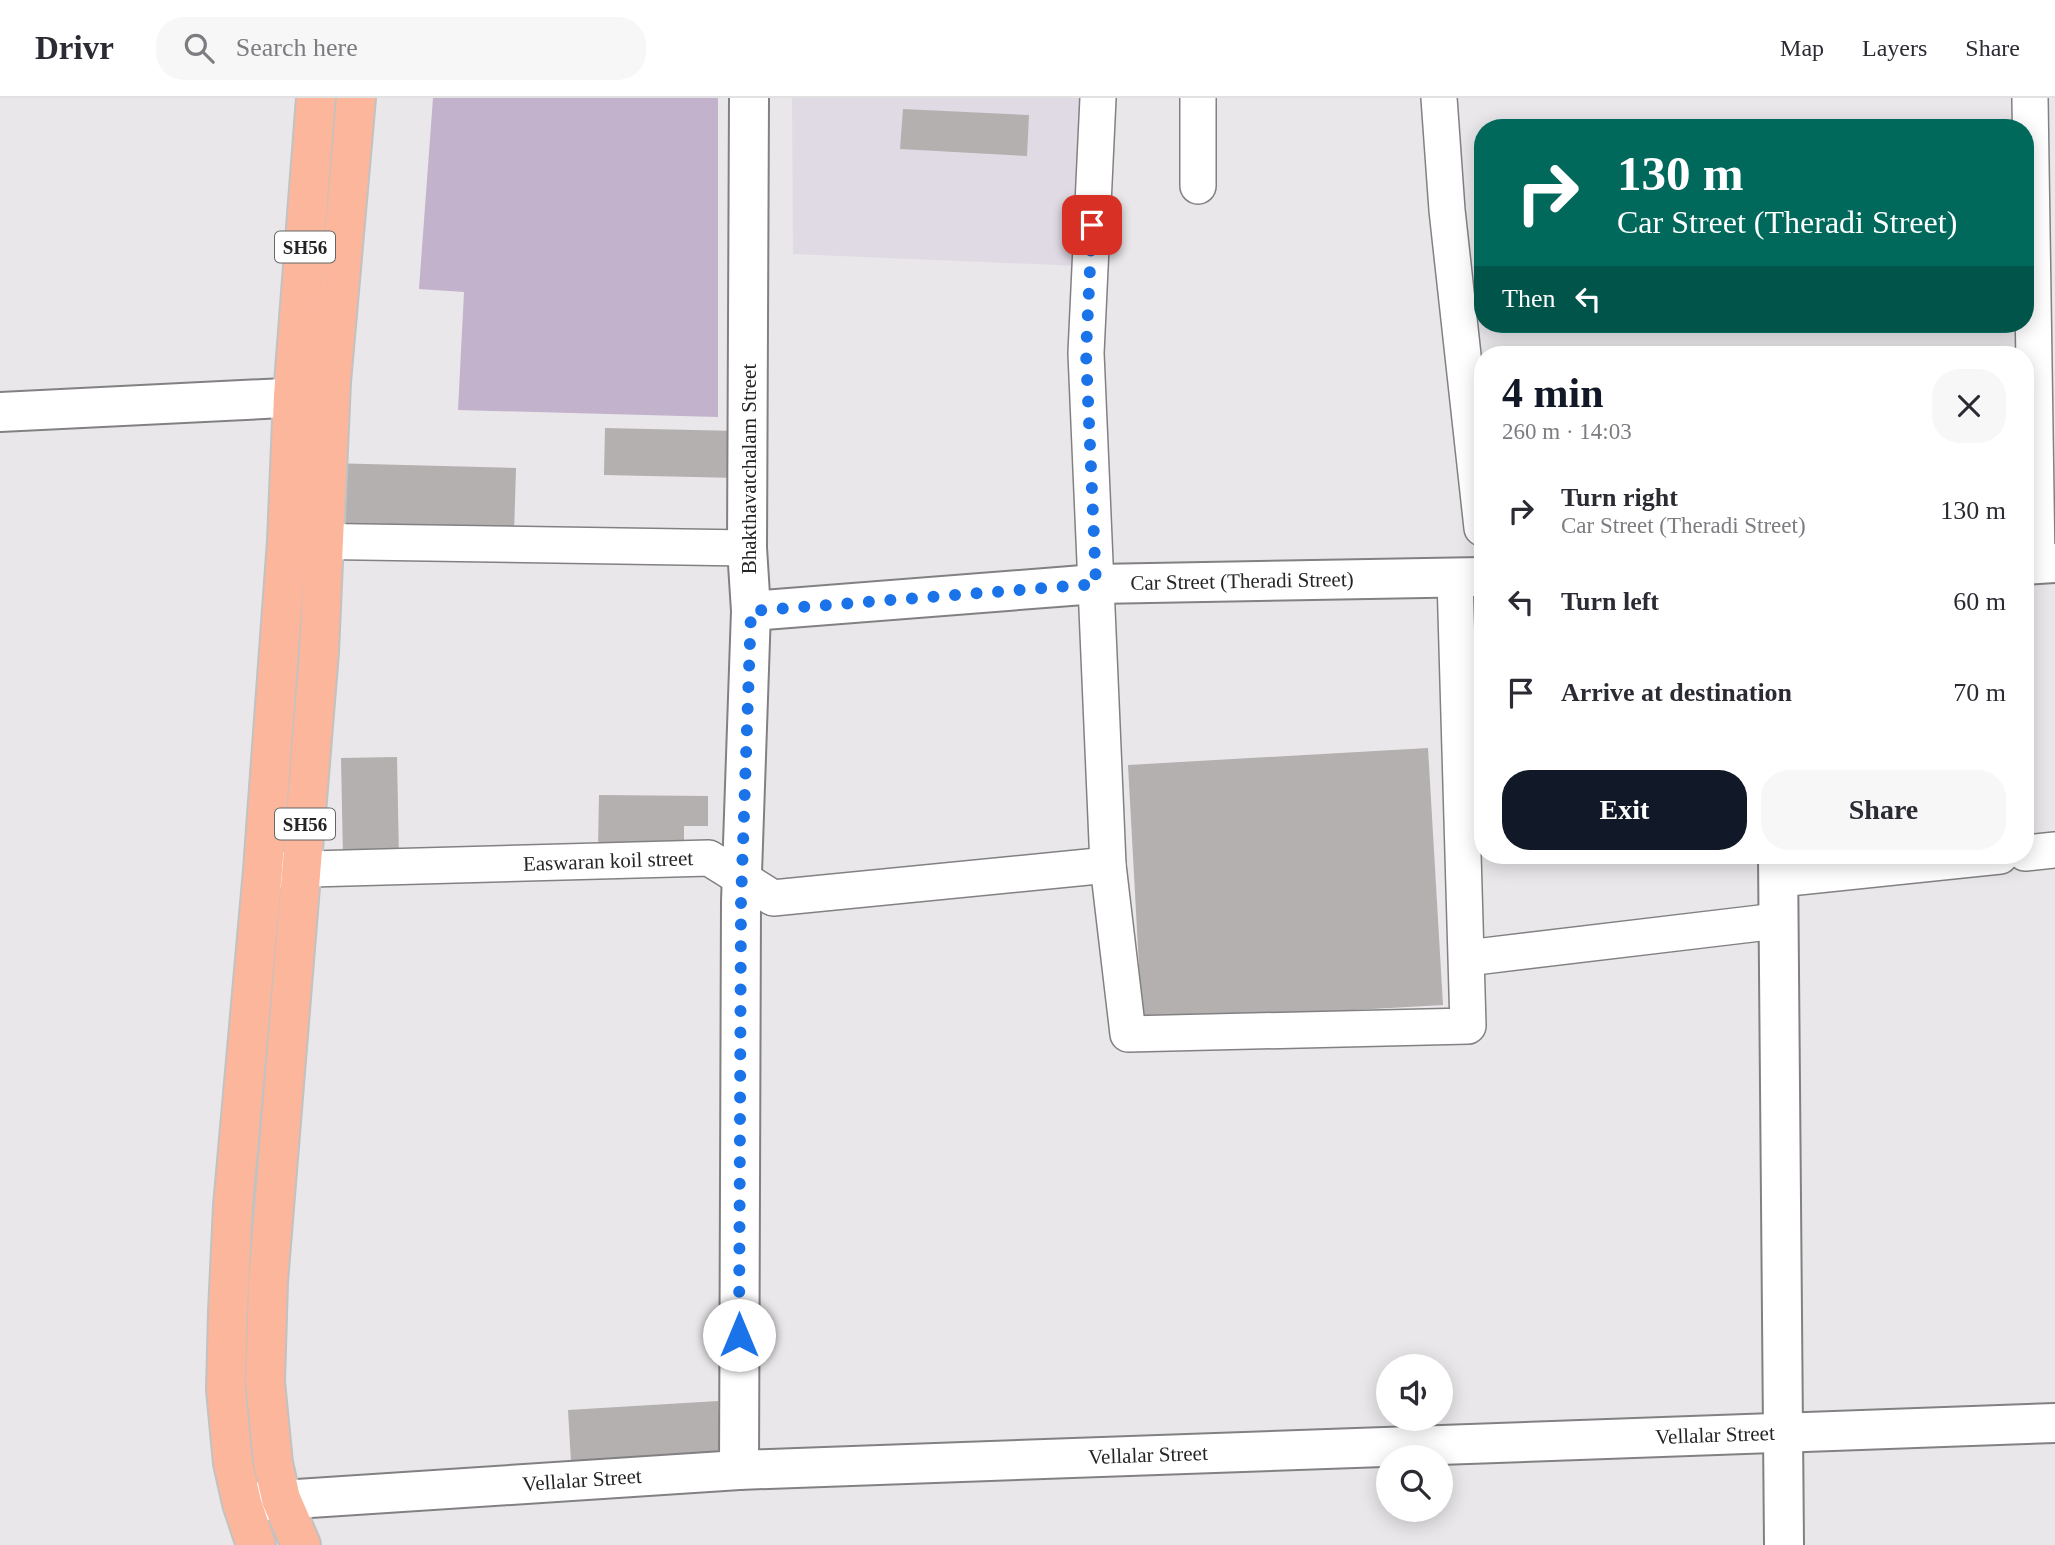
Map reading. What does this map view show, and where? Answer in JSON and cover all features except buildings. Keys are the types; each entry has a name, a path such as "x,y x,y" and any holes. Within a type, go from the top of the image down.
{"main road":[{"name":"SH56","path":"257,1545 242,1503 233,1463 226,1390 228,1324 233,1206 263,870 305,541 312,396 316,98"},
{"name":"SH56","path":"312,396 356,98"},
{"name":"SH56","path":"301,1545 281,1499 273,1464 265,1382 267,1307 319,652 305,541"}],"street":[{"name":"Bhakthavatchalam Street","path":"739,1470 742,879 751,611 747,548 750,98"},
{"path":"1098,98 1086,353 1108,865 1128,1034 1468,1026 1468,578"},
{"path":"1198,98 1198,186"},
{"path":"1439,98 1447,210 1474,455"},
{"path":"2030,98 2030,119"},
{"path":"2034,305 2039,564"},
{"path":"0,412 312,396"},
{"path":"305,541 747,548"},
{"name":"Car Street (Theradi Street)","path":"751,611 1096,584 1468,578"},
{"path":"2034,852 2055,850"},
{"name":"Easwaran koil street","path":"263,870 709,858 773,898 1108,865"},
{"path":"1784,1545 1778,867 1839,864"},
{"path":"1467,958 1777,921"},
{"name":"Vellalar Street","path":"242,1503 739,1470 2055,1423"}],"shaded area":[{"path":"433,98 718,98 718,417 458,410 464,292 419,289"},
{"path":"792,98 1088,98 1081,266 793,254"}],"route":[{"path":"739,1335 741,902 751,611 1096,584 1086,353 1092,225"}]}
